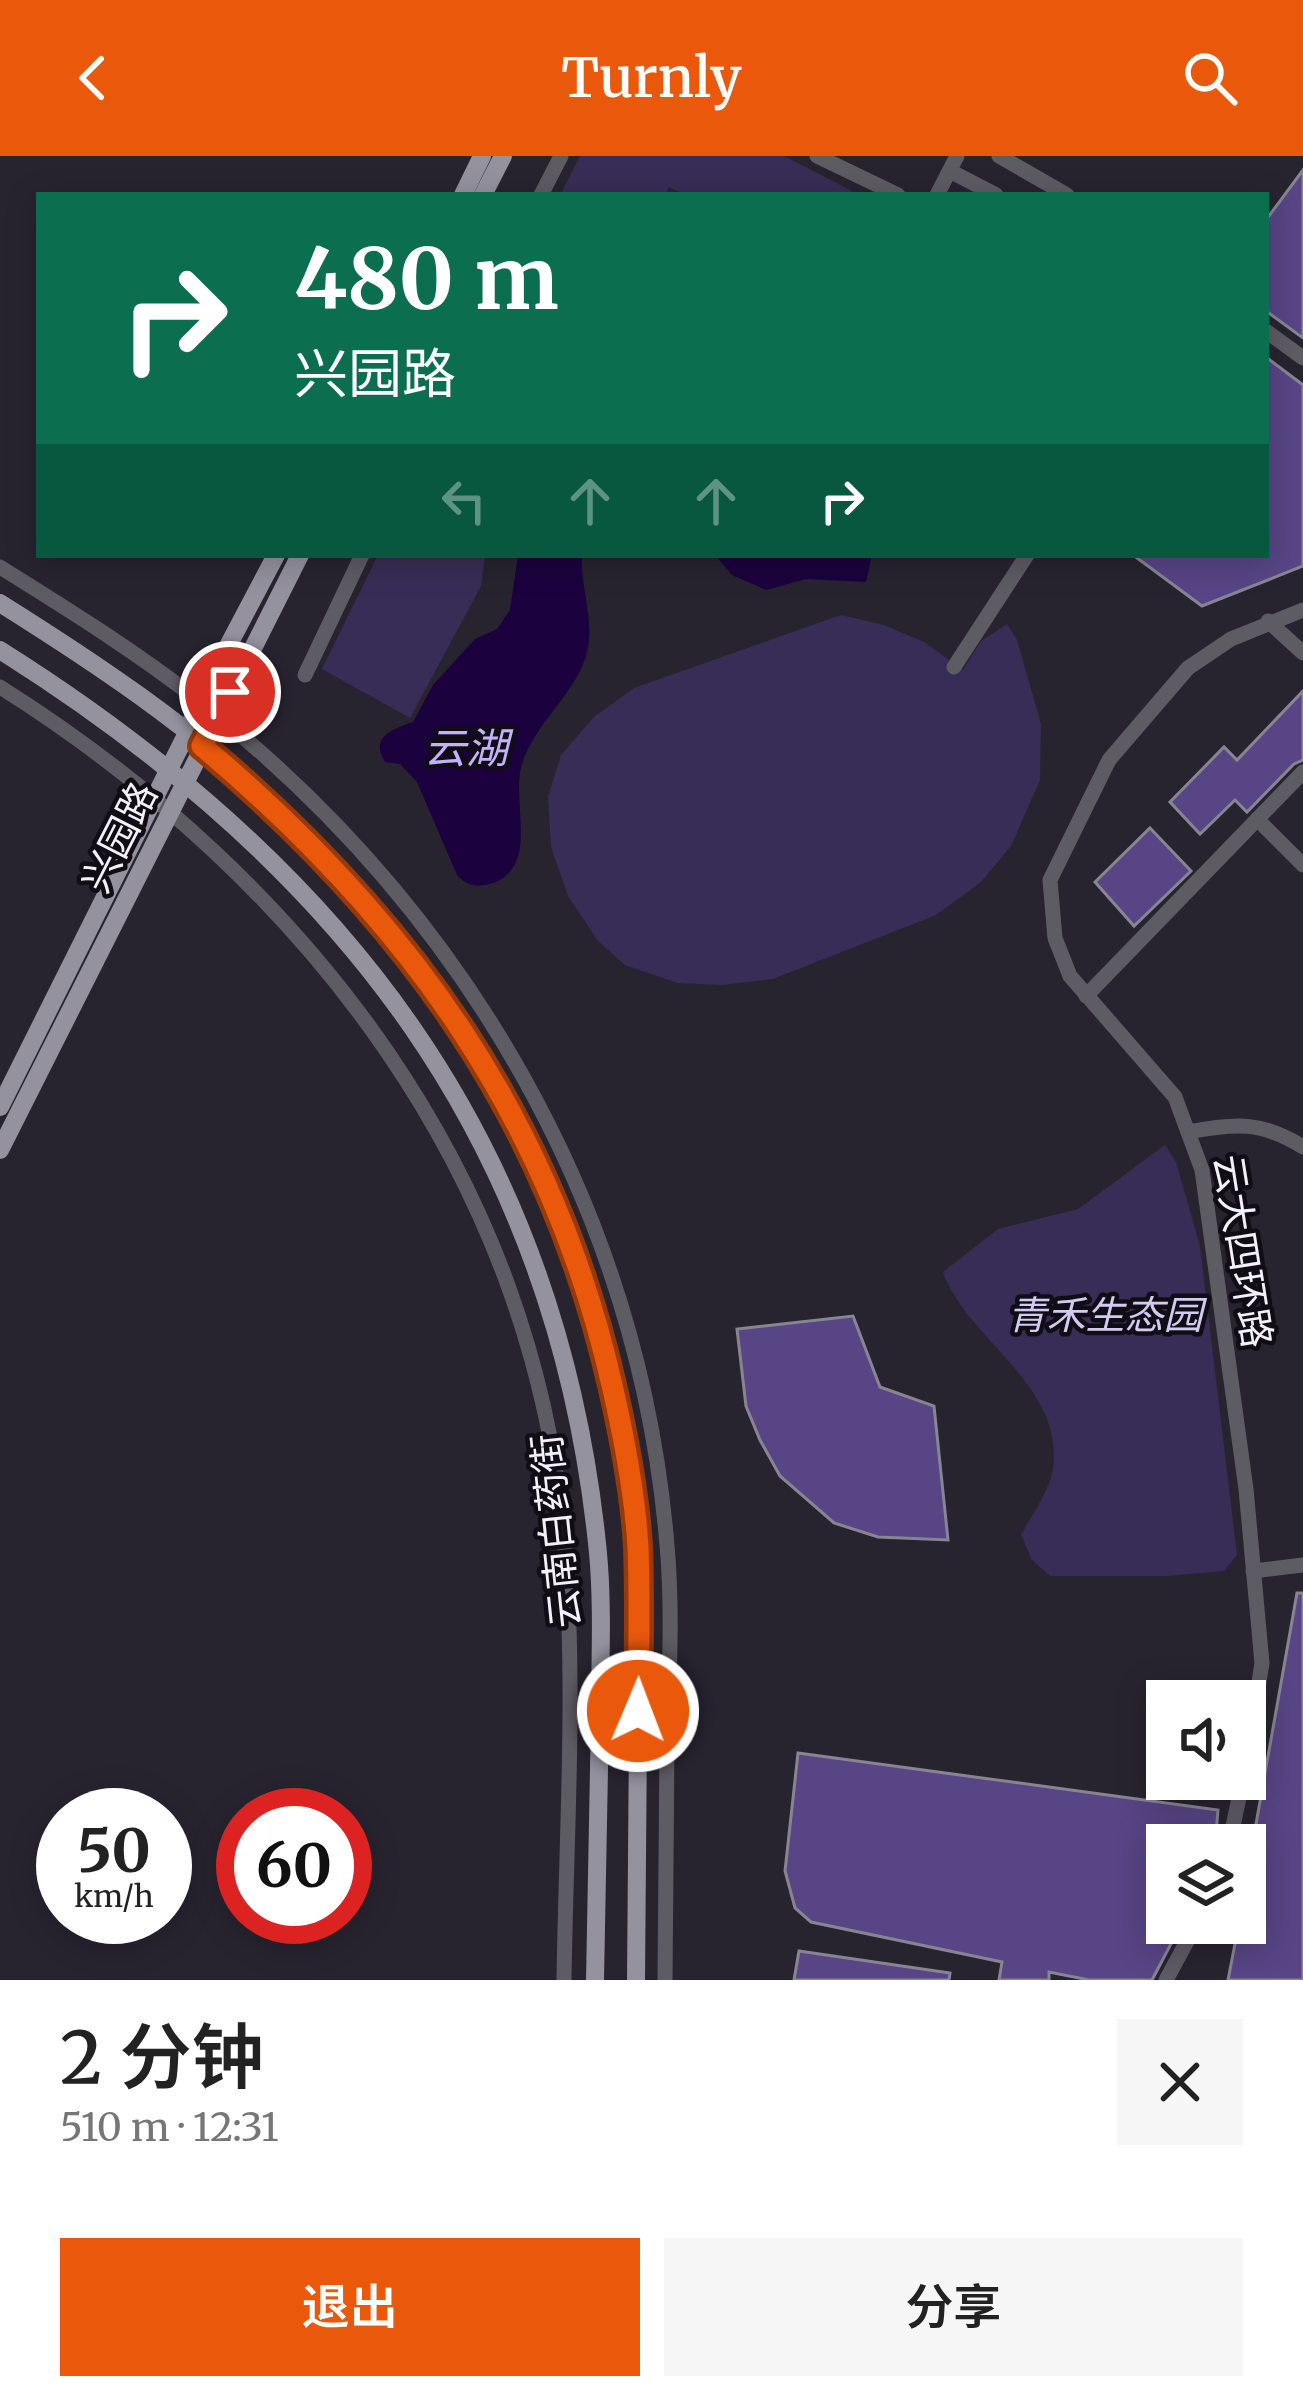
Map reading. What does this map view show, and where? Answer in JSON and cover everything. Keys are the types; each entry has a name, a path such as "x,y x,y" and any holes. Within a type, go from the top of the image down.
{"main road":[{"path":"464,192 482,156"},
{"path":"485,192 503,156"},
{"name":"兴园路","path":"195,739 199,701 274,558"},
{"name":"兴园路","path":"0,1107 195,739 218,716 298,558"},
{"name":"云南白药街","path":"0,603 133,690 195,739 281,814 408,952 468,1035 518,1124 566,1228 599,1328 638,1543 635,1980"},
{"name":"云南白药街","path":"0,650 178,774 237,826 339,930 428,1050 483,1144 520,1220 572,1384 598,1556 595,1980"},
{"name":"兴园路","path":"0,1150 162,805"}],"street":[{"path":"543,192 561,156"},
{"path":"817,156 892,192"},
{"path":"999,156 1062,192"},
{"path":"939,192 954,163 992,192"},
{"path":"1269,333 1303,358"},
{"path":"305,675 361,558"},
{"path":"954,667 1026,558"},
{"path":"0,567 199,701 342,832 456,970 518,1065 568,1158 607,1257 638,1358 668,1547 665,1980"},
{"name":"云大四环路","path":"1259,1680 1262,1663 1253,1571 1202,1170 1175,1097 1070,976 1055,938 1050,880 1109,760 1188,668 1232,639 1303,610"},
{"path":"1268,621 1303,653"},
{"path":"0,687 96,752 162,805 274,908 373,1029 420,1100 453,1160 506,1278 535,1370 565,1551 564,1980"},
{"path":"1086,996 1303,772"},
{"path":"1257,819 1303,865"},
{"path":"1188,1132 1227,1125 1273,1129 1303,1147"},
{"path":"1253,1571 1303,1565"},
{"path":"1166,1980 1186,1944"}],"green space":[{"path":"580,156 784,156 852,191 679,192 669,187 666,192 562,192"},
{"path":"377,558 485,558 481,586 410,718 322,669"},
{"path":"841,615 884,625 924,642 963,670 981,641 1007,624 1017,640 1041,724 1040,780 1011,846 981,882 936,915 773,979 723,985 678,983 625,965 598,941 568,896 551,847 548,797 561,755 594,717 634,688"},
{"name":"青禾生态园","path":"1165,1145 1176,1162 1200,1246 1237,1555 1224,1571 1050,1576 1032,1560 1021,1535 1053,1469 1052,1439 1044,1412 1012,1364 955,1297 943,1272 998,1229 1078,1209"}],"water":[{"name":"云湖","path":"518,558 582,558 589,618 586,656 526,753 519,783 521,834 515,865 505,876 476,886 457,875 417,782 400,764 385,762 380,746 391,731 413,722 433,685 475,639 497,629 510,610"},
{"path":"718,558 871,558 866,582 806,579 766,590 732,575"}],"building":[{"path":"1303,170 1303,338 1269,313 1269,216"},
{"path":"1269,359 1303,385 1303,566 1202,606 1137,558 1269,558"},
{"path":"1303,691 1303,760 1247,812 1235,800 1200,834 1170,802 1224,747 1237,760"},
{"path":"1150,828 1191,871 1134,926 1095,882"},
{"path":"853,1316 880,1387 934,1406 948,1540 878,1537 834,1523 780,1476 760,1440 746,1406 737,1329"},
{"path":"1297,1593 1303,1593 1303,1980 1228,1980 1235,1944 1266,1944 1266,1824 1256,1824 1260,1800 1266,1800 1266,1768"},
{"path":"798,1753 1218,1810 1217,1824 1146,1824 1146,1944 1171,1944 1152,1980 1089,1980 1049,1972 1049,1980 999,1980 1002,1962 811,1922 795,1908 785,1871"},
{"path":"799,1951 950,1973 949,1980 794,1980"}],"route":[{"path":"230,692 202,746 267,800 408,952 468,1035 518,1124 566,1228 599,1328 623,1434 638,1543 638,1711"}]}
